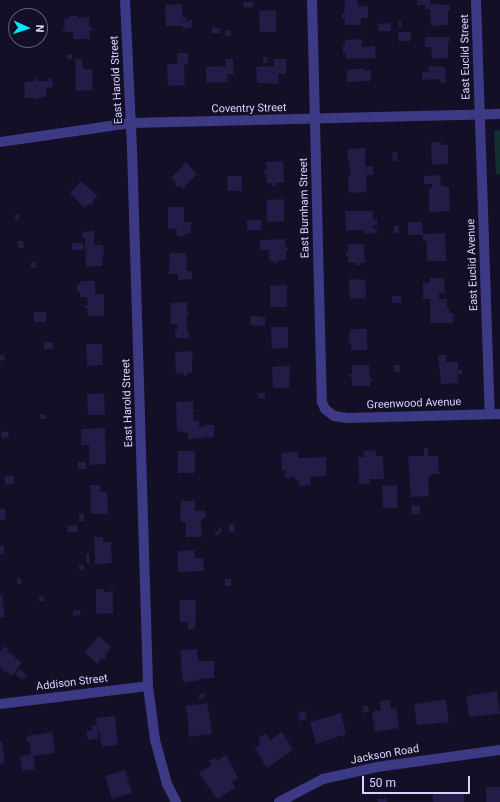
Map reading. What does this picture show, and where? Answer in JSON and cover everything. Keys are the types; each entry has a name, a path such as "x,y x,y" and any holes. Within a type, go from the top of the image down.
{"street":[{"name":"East Harold Street","path":"125,0 131,123 148,686 155,740 167,784 176,802"},
{"name":"East Burnham Street","path":"312,0 320,387 322,402 330,414"},
{"name":"East Euclid Street","path":"476,0 479,114"},
{"name":"East Euclid Avenue","path":"479,114 495,414"},
{"name":"Coventry Street","path":"0,142 131,123 315,120 500,114"},
{"name":"Greenwood Avenue","path":"330,414 347,418 495,414"},
{"name":"Addison Street","path":"0,704 148,686"},
{"name":"Jackson Road","path":"279,802 323,779 377,767 500,750"}],"green space":[{"path":"500,130 500,174 496,175 494,131"}],"building":[{"path":"345,0 357,0 358,7 363,5 368,6 368,18 361,18 361,25 345,25 345,18 342,18 342,14 344,14"},
{"path":"417,0 430,0 430,4 450,5 450,10 448,10 448,25 431,26 430,9 425,9 425,5 417,5"},
{"path":"243,2 253,2 254,7 244,8"},
{"path":"182,4 182,17 186,17 186,21 192,20 192,28 183,29 183,26 166,26 165,5"},
{"path":"276,10 276,32 260,32 259,11"},
{"path":"70,16 78,16 78,18 89,17 89,27 92,27 92,31 89,31 90,39 73,39 73,32 63,32 63,29 65,29 64,20"},
{"path":"398,21 401,21 402,27 399,27"},
{"path":"391,23 391,31 379,31 378,24"},
{"path":"212,27 220,28 220,33 212,33"},
{"path":"225,30 231,31 231,36 225,36"},
{"path":"398,32 411,32 411,41 398,41"},
{"path":"425,37 450,38 450,41 448,42 448,58 432,59 431,47 425,47"},
{"path":"362,39 362,47 375,46 376,58 346,59 346,53 343,53 343,45 345,45 345,40"},
{"path":"177,53 188,53 188,63 184,64 185,85 168,86 167,64 177,64"},
{"path":"67,54 72,54 72,59 67,59"},
{"path":"263,57 267,57 267,63 263,63"},
{"path":"75,59 82,59 83,69 92,69 93,90 76,91"},
{"path":"225,59 233,59 234,74 227,74 228,82 206,83 206,67 226,66"},
{"path":"274,59 286,59 286,74 278,74 279,83 276,84 257,83 256,67 274,66"},
{"path":"429,66 445,67 446,83 440,83 440,79 422,80 422,72 428,72"},
{"path":"364,68 364,71 371,70 371,81 347,82 347,70"},
{"path":"35,77 37,77 38,81 48,81 48,78 52,78 53,87 46,88 46,97 36,98 36,100 34,100 34,98 25,98 24,82 35,81"},
{"path":"431,142 441,142 441,145 448,145 448,164 432,165"},
{"path":"365,148 365,167 373,166 373,175 366,175 367,192 349,193 348,176 351,176 349,160 347,160 348,149"},
{"path":"393,152 398,153 397,161 392,161"},
{"path":"283,161 284,183 276,183 276,186 272,186 272,183 267,183 266,173 264,173 264,170 267,170 266,162"},
{"path":"186,162 197,174 183,189 179,186 178,188 175,185 176,183 171,178"},
{"path":"440,175 441,186 449,187 450,211 429,212 429,188 432,188 432,184 424,184 424,176"},
{"path":"227,176 242,176 242,191 228,191"},
{"path":"81,181 97,195 90,206 89,204 85,208 70,193"},
{"path":"284,199 284,221 267,222 267,200"},
{"path":"168,207 184,207 184,222 192,222 190,233 185,233 185,236 177,236 176,228 168,229"},
{"path":"345,211 373,211 373,219 377,219 377,225 373,225 373,229 377,229 377,233 364,234 364,230 346,230"},
{"path":"15,214 19,214 19,219 15,219"},
{"path":"247,220 261,220 261,230 247,230"},
{"path":"408,222 422,222 423,235 408,235"},
{"path":"394,226 399,226 399,233 394,233"},
{"path":"94,231 94,245 103,245 104,248 102,266 86,267 85,238 82,238 82,232"},
{"path":"445,233 446,261 427,261 427,241 423,241 423,234"},
{"path":"285,239 285,247 288,247 288,250 286,250 286,260 277,261 278,263 274,263 274,261 269,261 269,250 260,250 260,240"},
{"path":"17,241 23,241 24,248 18,248"},
{"path":"72,243 83,243 84,250 72,250"},
{"path":"348,244 364,244 365,263 356,265 356,263 348,263 348,256 346,256 346,252 348,252"},
{"path":"170,253 186,253 187,271 192,271 192,279 178,280 178,274 169,274"},
{"path":"31,262 36,262 36,268 31,268"},
{"path":"430,278 444,278 445,293 439,293 439,299 447,299 447,308 449,308 449,313 453,313 453,323 430,323 430,299 423,299 423,283 429,283"},
{"path":"349,280 365,280 366,298 350,299 349,291 347,289 349,289"},
{"path":"80,281 95,281 95,294 104,294 104,316 88,316 87,308 85,308 85,305 88,305 87,297 80,297 80,292 77,292 77,284 80,284"},
{"path":"287,285 287,307 270,307 270,286"},
{"path":"392,296 401,296 401,303 392,303"},
{"path":"187,302 187,313 189,313 189,315 187,316 186,330 188,329 189,338 175,338 175,330 178,329 177,324 171,324 170,303"},
{"path":"34,312 46,312 46,322 34,322"},
{"path":"251,316 265,317 265,326 250,325"},
{"path":"271,327 288,327 288,348 272,349"},
{"path":"350,329 367,329 367,350 351,350 351,343 348,343"},
{"path":"44,342 53,342 53,349 44,349"},
{"path":"86,344 102,344 103,365 87,366"},
{"path":"191,351 194,359 192,359 192,373 187,373 187,376 184,376 183,373 176,374 175,352"},
{"path":"0,355 4,355 5,360 0,361"},
{"path":"438,355 446,355 446,362 458,362 458,370 462,370 462,374 458,375 459,383 441,384"},
{"path":"352,365 369,365 370,379 372,379 370,386 352,386 352,377 349,377 349,374 352,374"},
{"path":"394,365 400,365 400,372 394,372"},
{"path":"290,366 289,388 273,388 272,367"},
{"path":"104,393 105,415 88,415 87,394"},
{"path":"258,393 265,393 265,399 258,398"},
{"path":"193,401 193,410 195,410 195,412 193,412 194,421 199,421 199,427 203,427 203,425 214,425 214,437 188,439 188,433 177,431 176,402"},
{"path":"40,414 45,414 46,419 40,419"},
{"path":"105,428 106,464 89,465 89,445 81,445 81,429"},
{"path":"8,431 9,437 2,438 1,432"},
{"path":"424,448 428,448 428,456 438,456 439,474 431,474 431,477 428,477 429,496 411,497 408,456 424,456"},
{"path":"376,450 376,456 383,456 384,479 370,479 370,484 359,484 358,457 365,457 364,451"},
{"path":"178,451 195,451 195,473 178,473"},
{"path":"298,452 298,458 326,457 326,476 310,477 311,485 299,486 299,480 295,480 295,477 285,478 285,470 282,471 281,453"},
{"path":"78,462 86,462 86,469 78,469"},
{"path":"13,475 15,483 6,485 4,477"},
{"path":"90,485 100,485 100,492 107,492 108,514 91,514"},
{"path":"397,485 397,508 383,508 382,486"},
{"path":"181,501 195,501 195,511 205,511 206,517 201,521 202,537 186,537 186,522 181,522 180,519"},
{"path":"412,505 420,506 420,514 411,514"},
{"path":"0,509 5,509 6,520 0,520"},
{"path":"79,514 84,514 84,521 79,521"},
{"path":"234,523 235,532 229,532 229,524"},
{"path":"67,526 77,526 77,532 68,532"},
{"path":"219,527 223,530 218,536 214,533 218,531"},
{"path":"94,537 103,537 103,542 111,542 112,563 95,564"},
{"path":"4,545 4,554 0,554 0,546"},
{"path":"194,550 195,558 203,558 204,571 178,572 178,551"},
{"path":"86,554 89,554 90,564 87,564"},
{"path":"79,565 84,565 84,570 79,570"},
{"path":"17,578 21,578 22,584 17,584"},
{"path":"225,579 231,579 231,586 225,586"},
{"path":"96,589 104,589 104,592 113,591 113,613 96,614"},
{"path":"0,595 2,595 5,617 0,617"},
{"path":"44,596 44,601 39,601 39,597"},
{"path":"179,600 196,600 195,629 188,629 188,622 180,622"},
{"path":"73,610 80,610 81,615 73,616"},
{"path":"99,636 111,647 105,655 106,657 104,660 102,658 97,664 85,652"},
{"path":"5,646 9,649 7,651 22,663 12,676 6,671 5,673 0,667 0,652"},
{"path":"197,649 198,661 214,661 214,678 183,682 181,671 181,650"},
{"path":"20,669 27,675 23,680 15,674"},
{"path":"497,691 500,714 469,717 466,696"},
{"path":"204,693 205,698 199,699 199,694"},
{"path":"446,699 449,722 417,725 414,704"},
{"path":"390,700 391,709 396,708 399,728 375,732 372,712 381,710 379,701"},
{"path":"207,703 212,734 189,737 186,706"},
{"path":"363,706 368,706 369,712 363,713"},
{"path":"305,711 307,719 300,721 298,713"},
{"path":"341,713 346,734 316,744 310,722"},
{"path":"115,716 118,745 102,747 98,729 98,739 88,740 86,731 92,730 91,726 97,725 96,718"},
{"path":"52,732 55,753 33,756 35,769 22,771 20,756 31,754 29,741 27,742 26,738 28,736"},
{"path":"282,732 293,750 267,768 255,749 261,743 258,738 266,733 270,740"},
{"path":"0,742 2,742 5,763 0,764"},
{"path":"226,755 238,778 232,782 235,788 217,799 199,773 212,765 209,761 215,758 217,761"},
{"path":"125,770 132,793 112,799 105,776"},
{"path":"486,787 500,787 500,802 486,802"},
{"path":"456,792 464,792 464,802 433,802 433,793 456,794"},
{"path":"378,799 387,799 387,802 378,802"}]}
